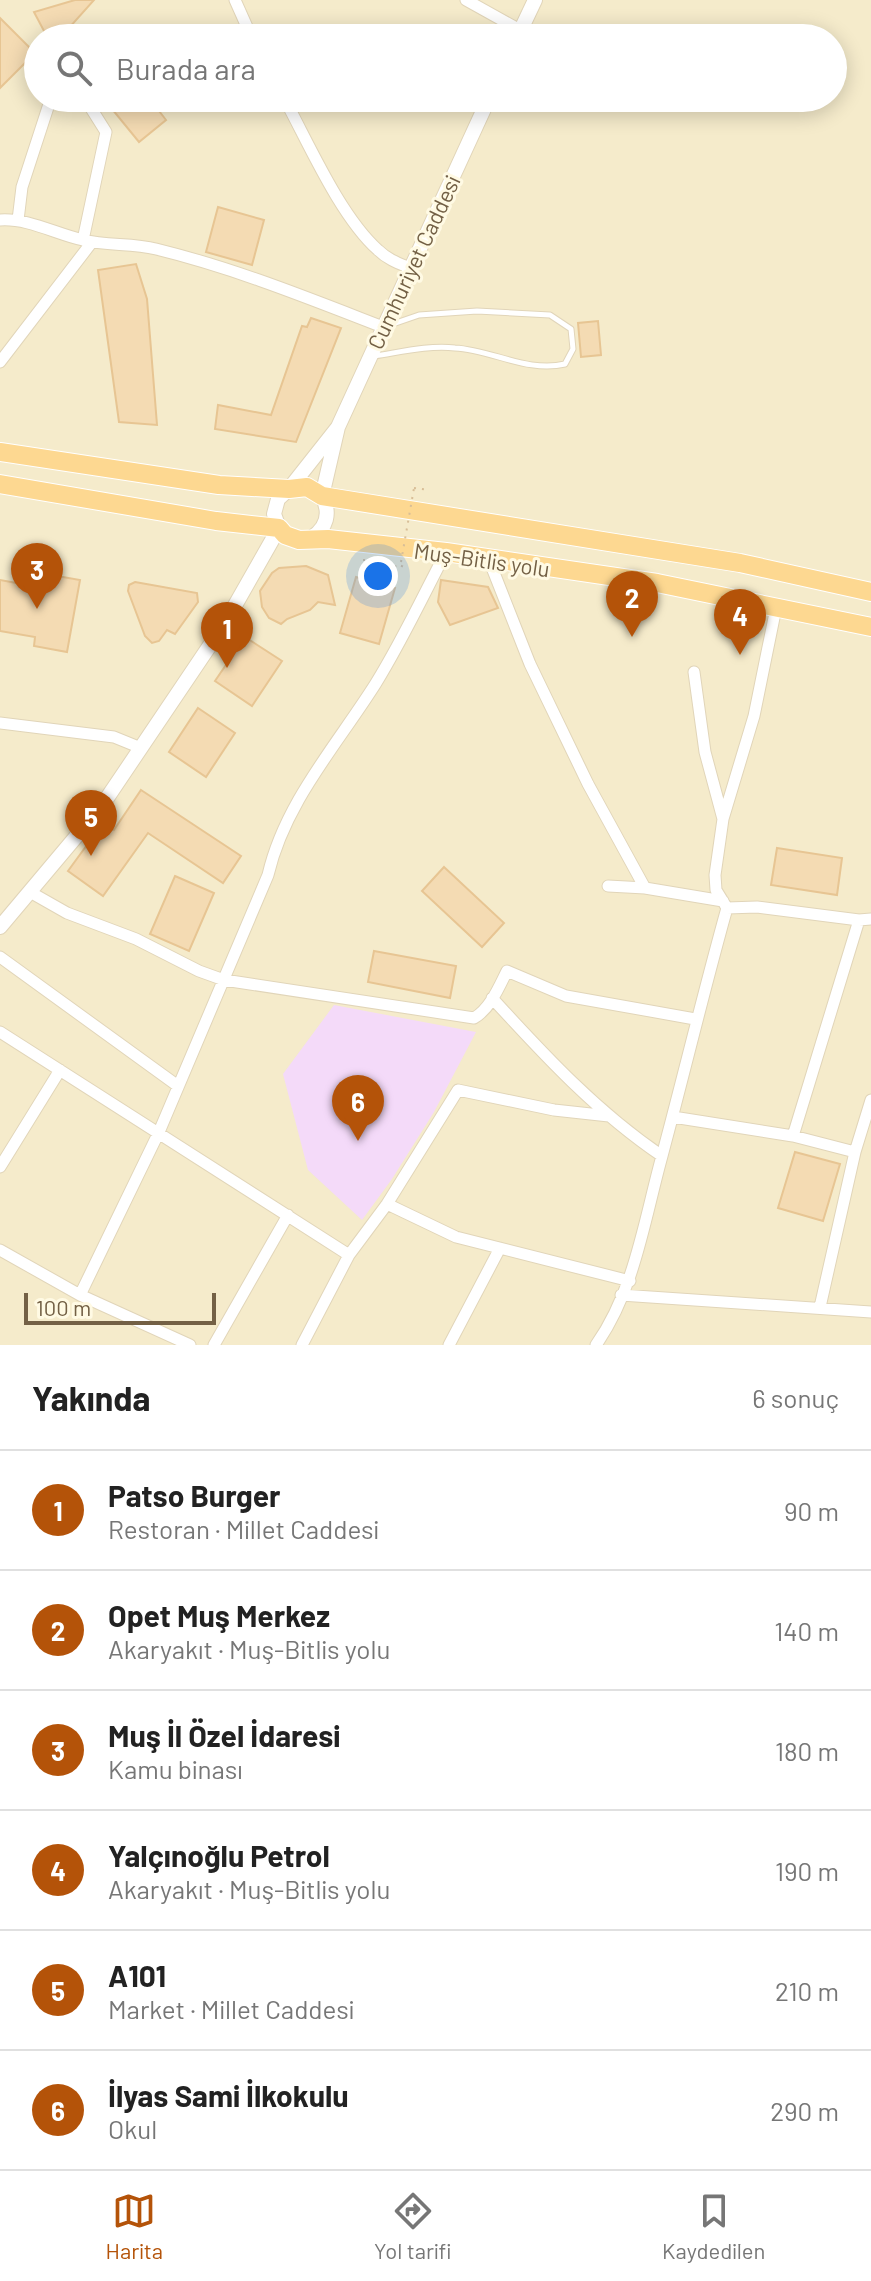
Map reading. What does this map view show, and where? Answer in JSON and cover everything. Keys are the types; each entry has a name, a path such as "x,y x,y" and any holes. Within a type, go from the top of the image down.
{"highway":[{"name":"Muş-Bitlis yolu","path":"0,452 219,485 289,489 307,487 322,496 740,563 871,592"},
{"name":"Muş-Bitlis yolu","path":"0,484 216,521 279,528 293,539 311,538 446,552 657,583 871,627"}],"street":[{"path":"235,0 246,24"},
{"path":"466,0 503,24"},
{"path":"524,24 535,0"},
{"path":"18,220 22,187 46,112"},
{"path":"0,362 88,241 106,132 93,112"},
{"path":"292,112 345,209 365,237 387,258 410,268"},
{"name":"Cumhuriyet Caddesi","path":"311,538 319,533 328,517 322,496 338,427 482,112"},
{"path":"0,220 18,220 88,241 137,245 197,260 282,288 383,327"},
{"name":"Cumhuriyet Caddesi","path":"279,528 274,514 275,506 338,427"},
{"path":"0,927 101,807 225,623 279,528"},
{"path":"80,1295 159,1132 268,875 277,842 298,798 377,681 446,552"},
{"path":"489,560 530,664 588,784 645,888"},
{"path":"596,1345 630,1281 725,905 716,890 715,875 723,819 754,716 776,608"},
{"path":"694,672 705,752 723,819"},
{"path":"0,723 114,737 141,748"},
{"path":"608,886 645,888 725,905 865,920 793,1136"},
{"path":"30,892 67,913 136,939 199,971 224,980 474,1018 492,998 507,971 566,996 695,1019"},
{"path":"0,957 178,1086"},
{"path":"492,998 549,1060 609,1116 662,1156"},
{"path":"0,1032 349,1255"},
{"path":"0,1167 60,1070"},
{"path":"302,1345 349,1255 387,1204 458,1090 554,1110 609,1116"},
{"path":"820,1307 855,1152 871,1100"},
{"path":"673,1117 793,1136 855,1152"},
{"path":"387,1204 456,1237 630,1281"},
{"path":"214,1345 288,1215"},
{"path":"449,1345 500,1248"},
{"path":"0,1250 80,1295 190,1345"},
{"path":"621,1295 871,1312"}],"lane":[{"path":"370,357 411,350 455,348 548,368 565,364 573,349 571,329 550,315 477,311 419,315 383,327"}],"path":[{"path":"401,562 414,488 429,490 428,497"},
{"path":"364,561 381,562"}],"shaded area":[{"path":"0,0 871,0 871,1345 0,1345"},
{"path":"334,1005 476,1032 434,1112 362,1220 308,1170 283,1074"}],"building":[{"path":"75,0 94,0 73,24 40,24 34,12"},
{"path":"0,18 24,42 24,64 0,88"},
{"path":"114,112 160,112 166,120 139,142"},
{"path":"218,207 264,220 252,265 206,252"},
{"path":"136,264 147,299 157,425 119,422 98,270"},
{"path":"311,318 341,328 296,442 215,429 218,405 271,415 302,326 307,327"},
{"path":"598,321 601,355 581,357 578,323"},
{"path":"306,566 328,575 335,605 318,602 310,610 281,624 269,618 262,607 260,591 272,573 279,568"},
{"path":"46,574 80,580 67,652 34,646 35,637 0,631 0,580 44,588"},
{"path":"356,577 395,588 379,644 340,633"},
{"path":"441,580 488,587 498,608 450,625 438,602"},
{"path":"135,582 197,593 198,602 175,634 167,630 159,641 152,643 145,636 128,591 129,585"},
{"path":"245,637 282,661 252,706 215,681"},
{"path":"198,708 235,733 206,777 169,752"},
{"path":"141,790 241,856 223,883 148,833 103,896 68,871 103,823 114,830"},
{"path":"777,848 842,858 837,895 771,885"},
{"path":"444,867 504,923 482,947 422,891"},
{"path":"175,876 214,893 189,951 150,934"},
{"path":"374,951 456,966 450,998 368,982"},
{"path":"795,1152 840,1164 823,1221 778,1208"}],"place":[{"name":"Muş İl Özel İdaresi","path":"37,609"},
{"name":"Opet Muş Merkez","path":"632,637"},
{"name":"Yalçınoğlu Petrol","path":"740,655"},
{"name":"Patso Burger","path":"227,668"},
{"name":"A101","path":"91,856"},
{"name":"İlyas Sami İlkokulu","path":"358,1141"}]}
